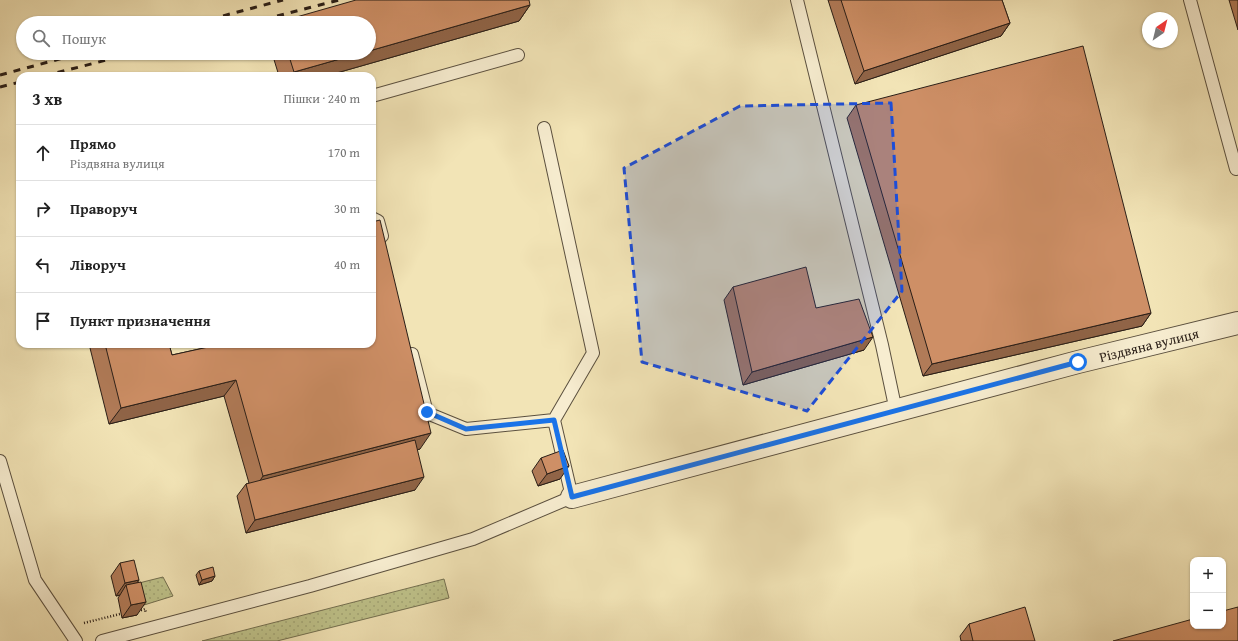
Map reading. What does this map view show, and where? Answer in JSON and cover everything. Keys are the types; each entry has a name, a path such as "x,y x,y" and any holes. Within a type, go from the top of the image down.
{"street":[{"name":"Різдвяна вулиця","path":"572,497 1078,362 1238,322"}],"lane":[{"path":"797,0 882,345 896,411"},
{"path":"1190,0 1236,169"},
{"path":"376,95 518,55"},
{"path":"102,641 403,560 466,541 572,497 554,420 593,352 544,128"},
{"path":"376,220 378,221 384,244"},
{"path":"409,344 427,412 466,429 554,420"},
{"path":"0,460 35,580 76,641"}],"path":[{"path":"134,611 145,609 150,629"},
{"path":"84,623 128,612"}],"highlighted area":[{"path":"891,103 902,291 807,411 642,362 624,168 740,106"}],"green space":[{"path":"163,577 173,596 144,605 139,583"},
{"path":"444,579 449,598 277,641 202,641"}],"building":[{"path":"356,0 529,0 530,5 376,49 376,16 300,16"},
{"path":"841,0 1002,0 1010,23 864,71"},
{"path":"1083,46 1151,313 932,364 856,105"},
{"path":"290,60 336,60 294,72"},
{"path":"380,220 431,433 263,476 236,380 121,408 106,348 170,348 172,355 204,348 376,348 376,221"},
{"path":"806,267 816,308 859,299 873,337 752,372 733,287"},
{"path":"415,440 424,477 255,520 246,484"},
{"path":"563,450 569,466 547,474 541,458"},
{"path":"134,560 139,580 125,583 120,563"},
{"path":"213,567 215,576 202,580 199,571"},
{"path":"141,582 146,602 131,605 126,585"},
{"path":"1025,607 1035,641 973,641 969,624"},
{"path":"1238,607 1238,641 1113,641 1190,620 1190,629 1226,629 1226,610"}],"railway":[{"path":"222,16 283,0"},
{"path":"277,16 339,0"},
{"path":"0,75 56,60"},
{"path":"60,72 107,60"},
{"path":"0,87 16,83"}],"route":[{"path":"427,412 466,429 554,420 572,497 1078,362"}]}
